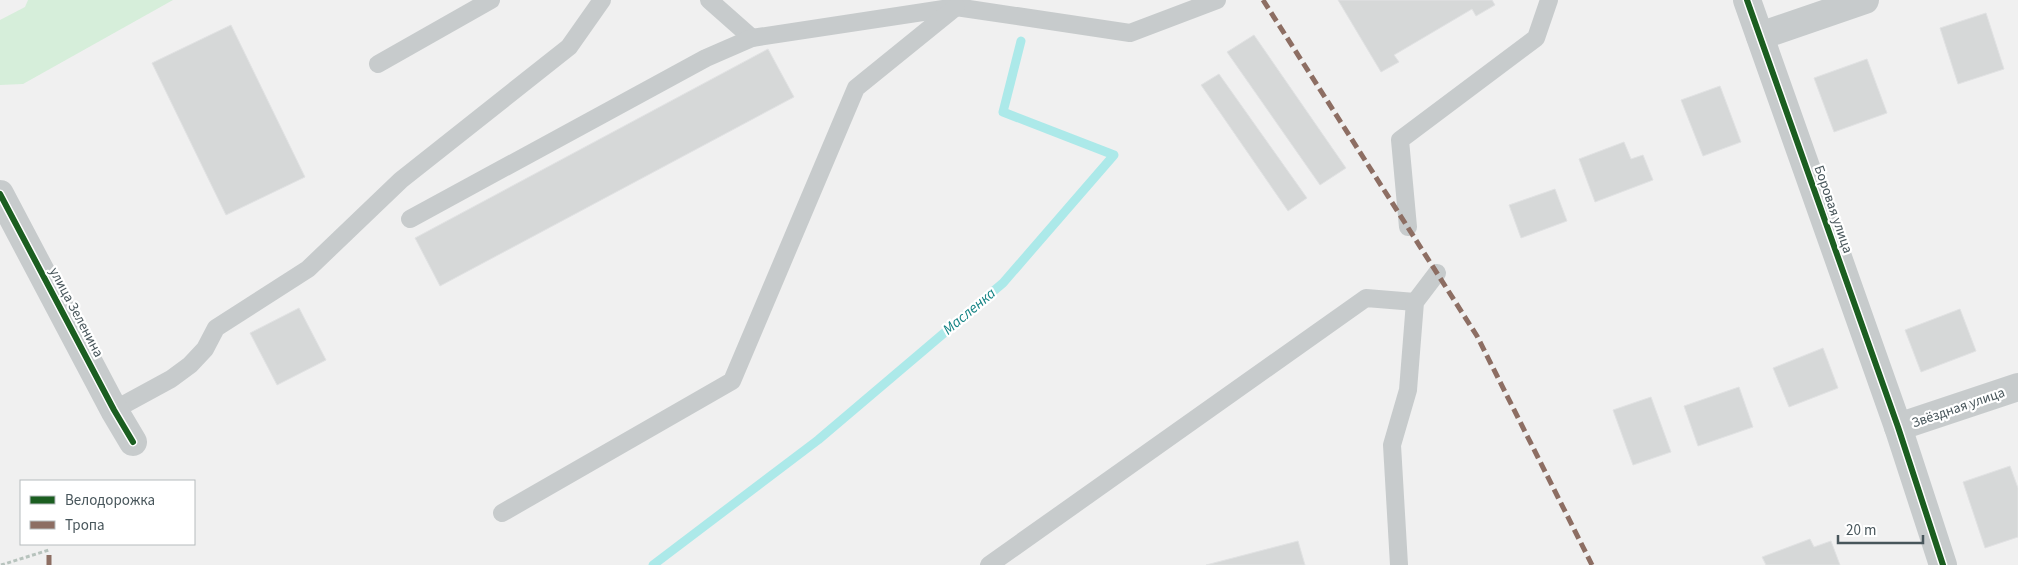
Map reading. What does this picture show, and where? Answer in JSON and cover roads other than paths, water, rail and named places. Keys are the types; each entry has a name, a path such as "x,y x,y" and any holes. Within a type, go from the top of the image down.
{"street":[{"name":"Боровая улица","path":"1747,0 1898,427 1943,565"},
{"path":"1760,36 1865,0"},
{"name":"улица Зеленина","path":"0,194 114,410 133,442"},
{"name":"Звёздная улица","path":"1898,427 2018,386"}],"lane":[{"path":"378,64 492,0"},
{"path":"114,410 171,379 190,365 205,349 216,328 308,269 401,180 569,47 602,0"},
{"path":"708,0 752,38"},
{"path":"410,219 706,58 752,38 956,8 1130,33 1217,0"},
{"path":"1408,227 1400,140 1536,38 1549,0"},
{"path":"502,513 732,380 856,88 956,8"},
{"path":"1399,565 1392,445 1408,390 1415,302 1436,273"},
{"path":"989,565 1366,298 1415,302"}],"waterway":[{"name":"Масленка","path":"653,565 818,440 1003,283 1114,155 1003,112 1021,41"}]}
